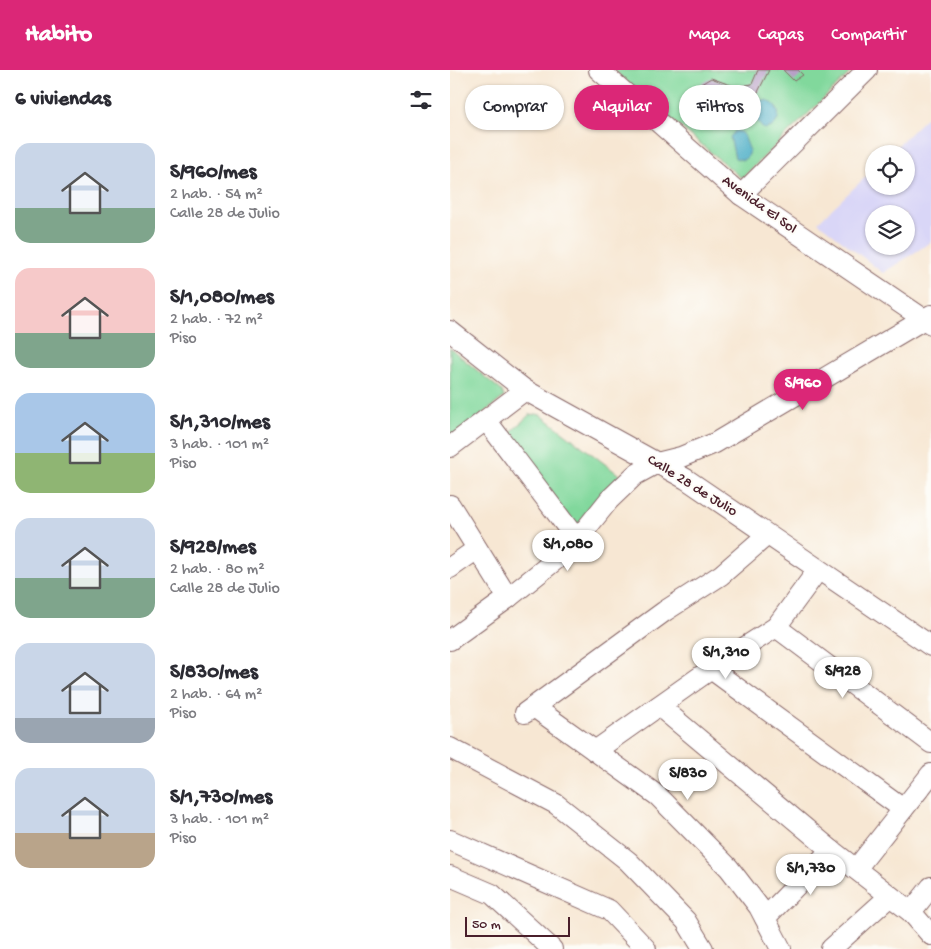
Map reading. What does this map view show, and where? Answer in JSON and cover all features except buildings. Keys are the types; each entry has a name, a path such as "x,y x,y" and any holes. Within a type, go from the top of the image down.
{"street":[{"name":"Avenida El Sol","path":"599,70 741,195 929,319"},
{"path":"741,195 867,70"},
{"path":"450,640 508,598 558,558 577,540 609,500 635,475 656,463 681,457 715,443 929,319"},
{"name":"Calle 28 de Julio","path":"450,331 525,390 686,479 931,646"},
{"path":"450,447 525,390"},
{"path":"486,420 577,540"},
{"path":"450,505 508,598"},
{"path":"767,535 721,575 665,611 529,710 595,751 658,796 729,868 759,907 781,949"},
{"path":"450,568 478,549"},
{"path":"595,751 711,669 776,627 818,570"},
{"path":"776,627 931,742"},
{"path":"711,669 903,809"},
{"path":"658,706 831,850 911,912 931,935"},
{"path":"450,748 556,804 628,861 686,921 703,949"},
{"path":"856,869 931,774"},
{"path":"450,840 608,910 646,949"},
{"path":"765,918 831,850"},
{"path":"450,876 492,894 552,949"},
{"path":"911,912 931,887"},
{"path":"831,949 890,896"}],"shaded area":[{"path":"931,113 931,242 915,252 915,205 865,205 865,255 911,255 883,273 818,222 865,178 865,195 915,195 915,145 898,145"}],"green space":[{"path":"613,70 853,70 744,176 740,177 684,130 761,130 761,85 679,85 679,126 669,117 669,85 631,85"},
{"path":"450,348 502,391 504,397 450,440"},
{"path":"529,415 541,415 622,477 576,527 508,435"}],"water":[{"path":"761,100 769,101 778,110 776,122 772,127 765,129 761,126"},
{"path":"735,131 743,134 748,147 749,154 743,160 735,158 730,137"}]}
